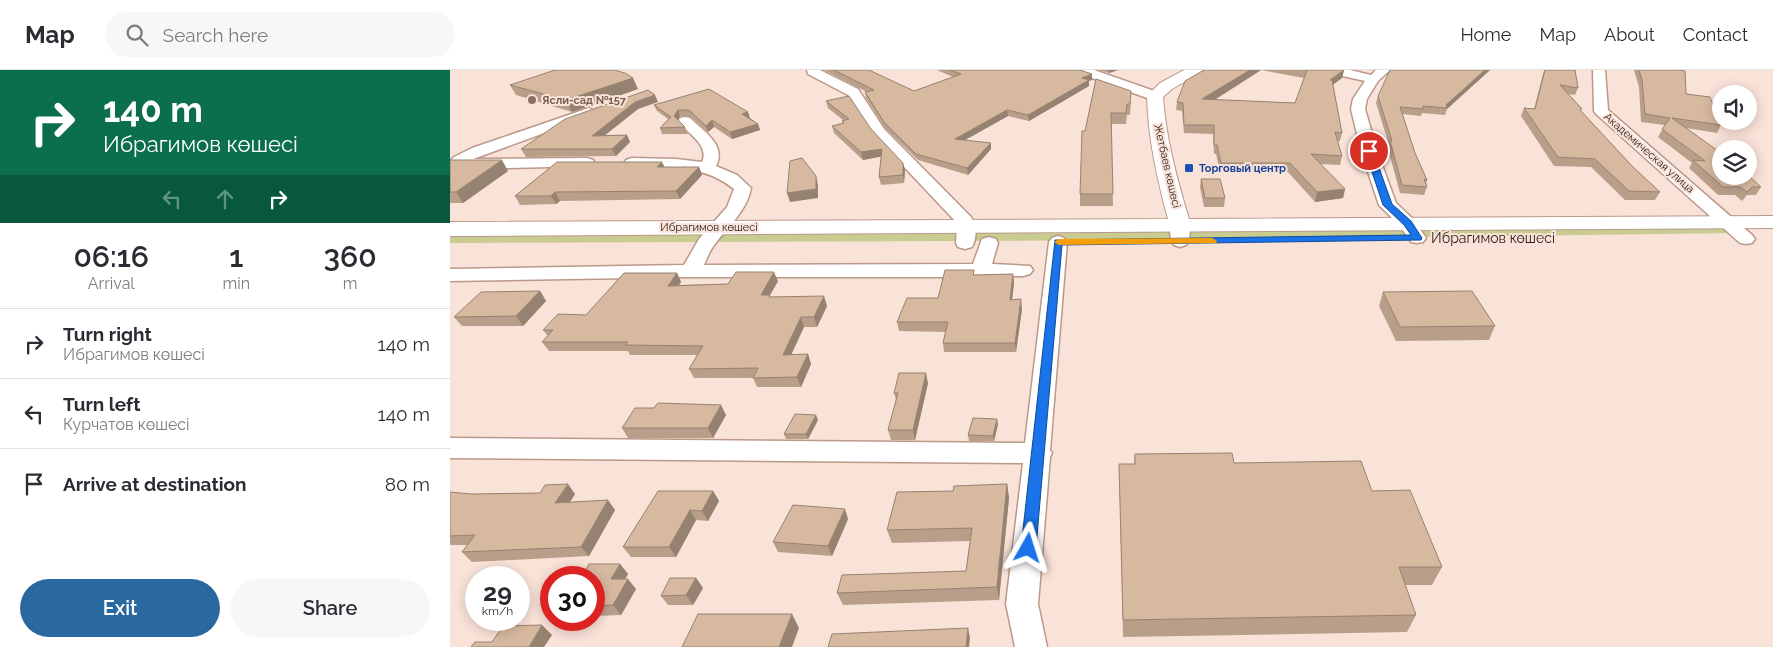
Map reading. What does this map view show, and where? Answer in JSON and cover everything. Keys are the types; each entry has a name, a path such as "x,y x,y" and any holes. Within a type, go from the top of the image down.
{"street":[{"path":"1082,70 1155,96 1166,86 1195,70"},
{"path":"1333,70 1378,74"},
{"name":"Академическая улица","path":"1599,70 1601,111 1727,222"},
{"path":"812,71 854,92 879,132 966,221 966,234"},
{"path":"1378,74 1360,99 1358,108 1369,151 1388,205 1412,231"},
{"name":"Жетбаев көшесі","path":"1155,96 1156,124 1180,233"},
{"path":"598,163 472,164 459,160 477,151 606,106"},
{"path":"685,121 710,145 712,160 707,168"},
{"path":"617,163 675,163 707,168 733,178 743,188 743,195 691,271"},
{"path":"1727,222 1746,239"},
{"name":"Ибрагимов көшесі","path":"450,229 714,235 1180,233 1412,231 1773,222"},
{"name":"Ибрагимов көшесі","path":"1412,231 1746,239 1773,238"},
{"name":"Ибрагимов көшесі","path":"966,234 989,243 1058,242 1180,233"},
{"name":"Ибрагимов көшесі","path":"450,244 714,235"},
{"path":"1031,647 1022,604 1058,242"},
{"path":"980,271 989,243"},
{"path":"450,275 691,271 1023,270"},
{"path":"450,448 1038,453"}],"green space":[{"path":"1727,222 1739,233 1418,237 1410,225"},
{"path":"1407,225 1415,237 1183,239 1184,227"},
{"path":"1178,227 1177,240 968,241 971,229"},
{"path":"965,229 962,241 450,243 450,231"}],"building":[{"path":"555,70 614,70 625,73 633,78 566,100 510,85"},
{"path":"834,70 869,70 914,91 961,74 950,70 1080,70 1092,74 1082,78 1089,80 1028,115 1007,110 955,139 991,143 967,168 916,154 884,122 865,92 874,90"},
{"path":"1204,70 1250,70 1202,99 1295,103 1307,70 1344,70 1330,80 1332,80 1342,133 1335,132 1342,156 1311,154 1345,189 1317,192 1290,163 1221,163 1217,145 1214,145 1214,125 1184,125 1183,103 1177,102 1185,81"},
{"path":"1390,70 1485,70 1446,105 1447,108 1423,106 1423,109 1400,107 1415,153 1427,180 1424,179 1427,187 1402,185 1390,141 1392,141 1378,96"},
{"path":"1545,70 1575,70 1578,88 1560,85 1582,109 1580,110 1633,167 1660,192 1629,191 1595,159 1558,157 1524,108 1535,109"},
{"path":"1639,70 1685,71 1686,94 1710,97 1712,102 1712,124 1672,118 1712,147 1712,177 1693,160 1705,161 1662,129 1670,118 1645,114 1642,80"},
{"path":"1096,79 1131,91 1130,104 1127,104 1126,113 1111,113 1113,194 1080,194 1082,131 1085,131"},
{"path":"709,89 748,112 742,114 758,124 730,132 712,120 706,126 689,110 678,110 674,116 685,127 660,128 671,117 654,105"},
{"path":"648,90 655,95 635,102 592,136 627,135 612,149 521,149 565,119"},
{"path":"849,96 871,129 903,163 903,175 879,177 882,149 861,152 832,126 844,123 842,121 849,119 826,101"},
{"path":"802,158 816,176 816,189 787,193 790,161"},
{"path":"450,160 502,160 456,192 450,192"},
{"path":"557,162 662,162 657,167 699,167 676,191 555,192 551,196 515,196"},
{"path":"1201,179 1220,179 1225,198 1205,198"},
{"path":"1757,183 1761,187 1752,187 1747,192 1740,187 1723,187 1721,185 1757,185"},
{"path":"945,270 974,270 973,275 1013,274 1010,300 1021,299 1015,343 943,343 948,322 897,322 907,298 938,298"},
{"path":"736,272 774,272 761,295 770,295 769,297 824,296 814,317 801,317 783,355 808,354 797,377 753,378 758,368 689,369 703,346 625,345 628,342 542,342 553,330 543,330 558,314 586,315 624,273 677,273 668,286 728,284"},
{"path":"540,291 516,316 454,317 481,292"},
{"path":"1472,291 1495,326 1400,327 1383,292"},
{"path":"899,373 926,373 913,430 888,430 898,393 894,393"},
{"path":"658,403 721,405 708,428 622,428 635,408 654,408"},
{"path":"795,414 816,415 806,434 784,434"},
{"path":"973,418 997,419 993,436 968,435"},
{"path":"1232,453 1234,463 1361,461 1372,491 1410,490 1442,567 1399,567 1416,615 1123,620 1119,464 1135,464 1135,454"},
{"path":"568,484 555,503 608,500 581,547 462,552 475,535 450,536 450,492 471,494 540,493 545,485"},
{"path":"1007,484 997,587 837,593 842,575 966,571 972,528 887,530 897,492 953,491 954,486"},
{"path":"658,491 713,491 702,511 690,510 669,547 623,547"},
{"path":"793,505 845,509 828,546 773,542"},
{"path":"589,564 620,564 611,579 628,579 613,605 605,605 605,566 588,566"},
{"path":"670,578 696,578 686,595 661,596"},
{"path":"698,614 792,614 779,647 682,647"},
{"path":"530,625 540,625 540,628 529,647 471,647 475,642 492,642 500,631 530,631"},
{"path":"968,628 966,647 828,647 832,634"}],"slow traffic":[{"path":"1059,242 1212,241"}],"place":[{"name":"Ясли-сад №157","path":"532,100"},
{"name":"Торговый центр","path":"1189,168"}],"route":[{"path":"1028,548 1058,242 1417,238 1407,223 1388,205 1369,151"}]}
